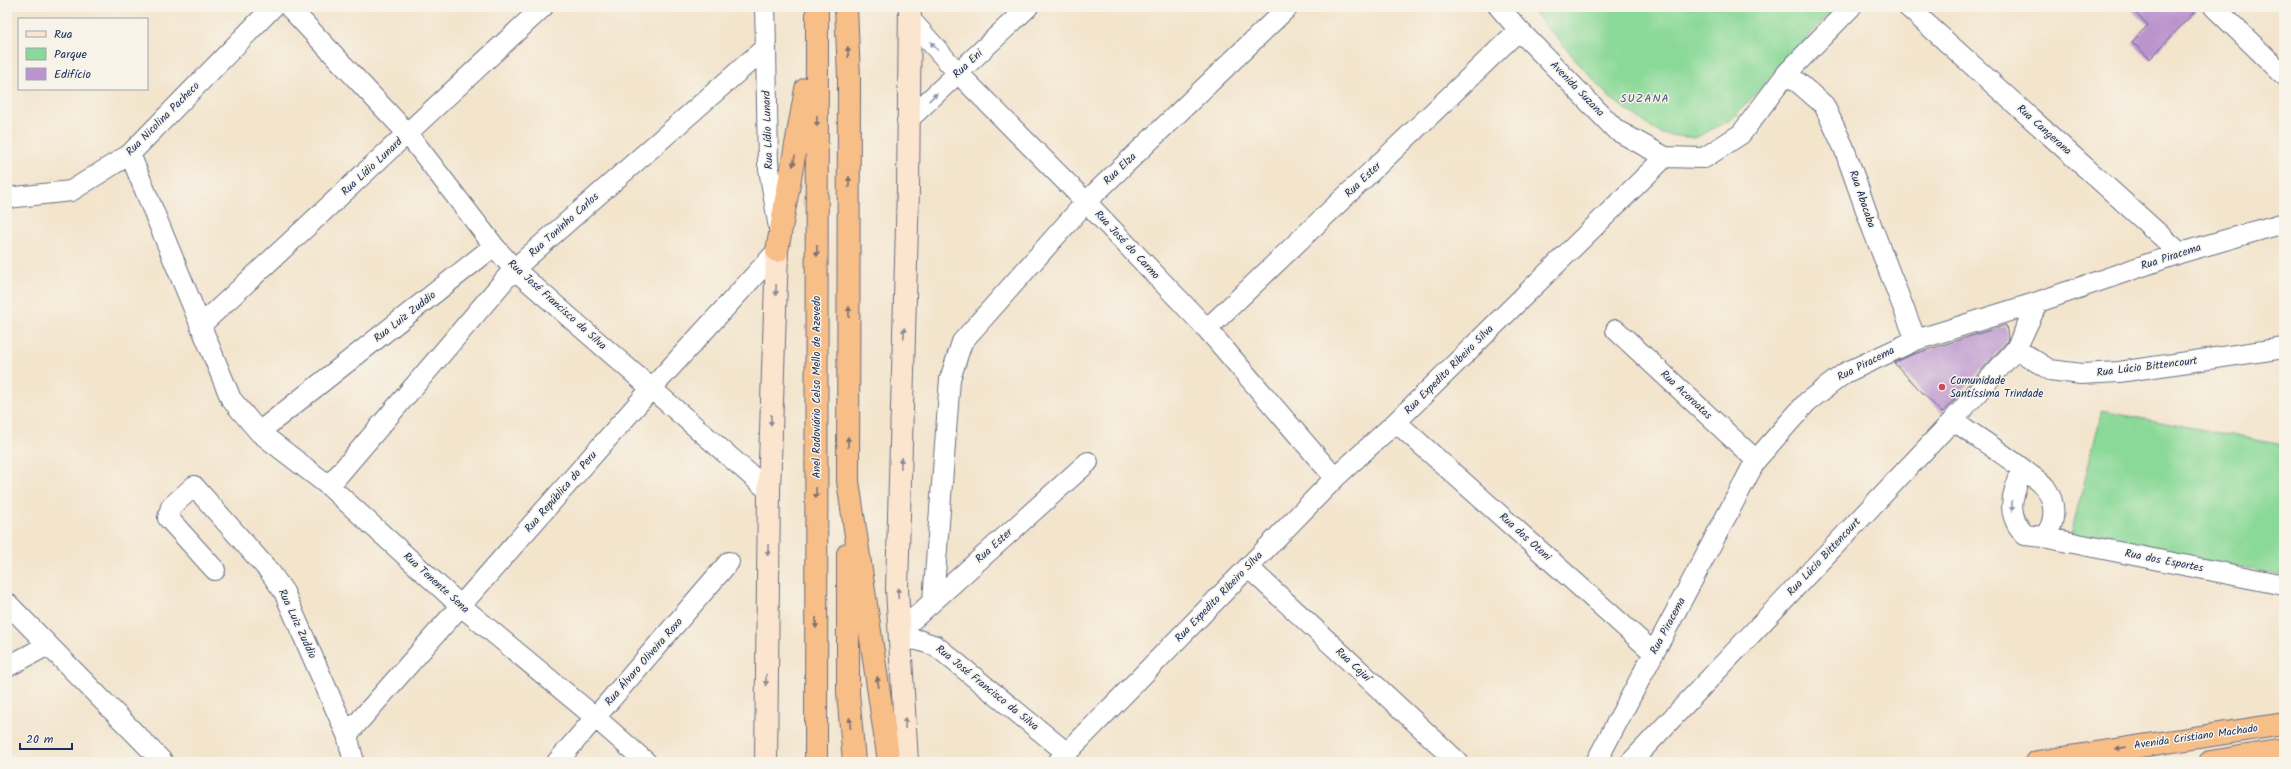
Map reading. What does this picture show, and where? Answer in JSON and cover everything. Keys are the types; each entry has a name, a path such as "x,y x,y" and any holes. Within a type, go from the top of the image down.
{"highway":[{"path":"846,7 849,77 848,692 854,762"},
{"path":"779,243 799,134 817,9"},
{"name":"Anel Rodoviário Celso Mello de Azevedo","path":"816,762 817,9"},
{"path":"848,481 889,762"},
{"name":"Avenida Cristiano Machado","path":"2037,762 2284,724"},
{"path":"2210,762 2284,750"}],"main road":[{"path":"907,762 897,589 908,189 910,13"},
{"path":"766,762 768,491 779,243"}],"street":[{"name":"Rua Nicolina Pacheco","path":"7,198 71,191 130,154 273,7"},
{"name":"Rua José Francisco da Silva","path":"289,7 408,134 494,246 514,269 768,491"},
{"name":"Rua Lídio Lunard","path":"200,326 543,7"},
{"name":"Rua Lídio Lunard","path":"766,7 761,51 768,163 779,243"},
{"name":"Rua Eni","path":"908,121 1028,7"},
{"name":"Rua Elza","path":"933,601 950,379 962,342 1086,202 1288,7"},
{"name":"Avenida Suzana","path":"1499,7 1519,30 1616,130 1665,157"},
{"path":"1665,157 1704,158 1741,134 1787,73 1851,7"},
{"name":"Rua Cangerana","path":"1908,7 2180,253"},
{"path":"2214,7 2284,75"},
{"name":"Rua José do Carmo","path":"910,13 958,73 1086,202 1207,329 1335,478"},
{"name":"Rua Ester","path":"1207,329 1519,30"},
{"name":"Rua Toninho Carlos","path":"329,486 514,269 761,51"},
{"name":"Rua Abacaba","path":"1787,73 1824,105 1844,148 1873,230 1916,340"},
{"path":"130,154 200,326"},
{"name":"Rua Expedito Ribeiro Silva","path":"1062,758 1335,478 1396,422 1665,157"},
{"name":"Rua Piracema","path":"1596,762 1756,460 1807,402 1845,373 1916,340 2038,302 2180,253 2284,223"},
{"name":"Rua República do Peru","path":"347,734 779,243"},
{"name":"Rua Luiz Zuddio","path":"259,432 494,246"},
{"name":"Rua Lúcio Bittencourt","path":"1631,762 1953,420 2016,349 2038,302"},
{"name":"Rua Tenente Sena","path":"200,326 231,399 259,432 329,486 461,606 596,718 646,762"},
{"name":"Rua Acoroatas","path":"1616,330 1756,460"},
{"name":"Rua Lúcio Bittencourt","path":"2016,349 2050,370 2081,374 2119,372 2284,348"},
{"path":"1953,420 2045,486 2052,500 2054,513 2050,530 2043,537"},
{"name":"Rua dos Otoni","path":"1396,422 1654,653"},
{"name":"Rua Ester","path":"900,635 933,601 1088,462"},
{"name":"Rua dos Esportes","path":"2022,469 2011,504 2013,516 2018,527 2025,535 2043,537 2284,585"},
{"name":"Rua Luiz Zuddio","path":"215,570 168,518 171,507 194,486 270,572 284,592 347,734 354,762"},
{"name":"Rua Álvaro Oliveira Roxo","path":"558,762 730,562"},
{"name":"Rua Cajuí","path":"1248,567 1458,762"},
{"path":"7,603 163,762"},
{"name":"Rua José Francisco da Silva","path":"900,635 936,646 1062,758"},
{"path":"7,667 48,645"}],"green space":[{"path":"1529,7 1836,7 1732,119 1695,138 1661,134 1609,97"},
{"path":"2102,411 2284,445 2284,575 2070,539"}],"building":[{"path":"2129,7 2199,7 2150,59 2132,42 2148,25"},
{"name":"Comunidade Santíssima Trindade","path":"2006,325 2008,338 2006,343 1942,413 1894,363 1911,355"}],"place":[{"name":"Comunidade Santíssima Trindade","path":"1942,387"}],"district":[{"name":"SUZANA","path":"1645,98"}]}
